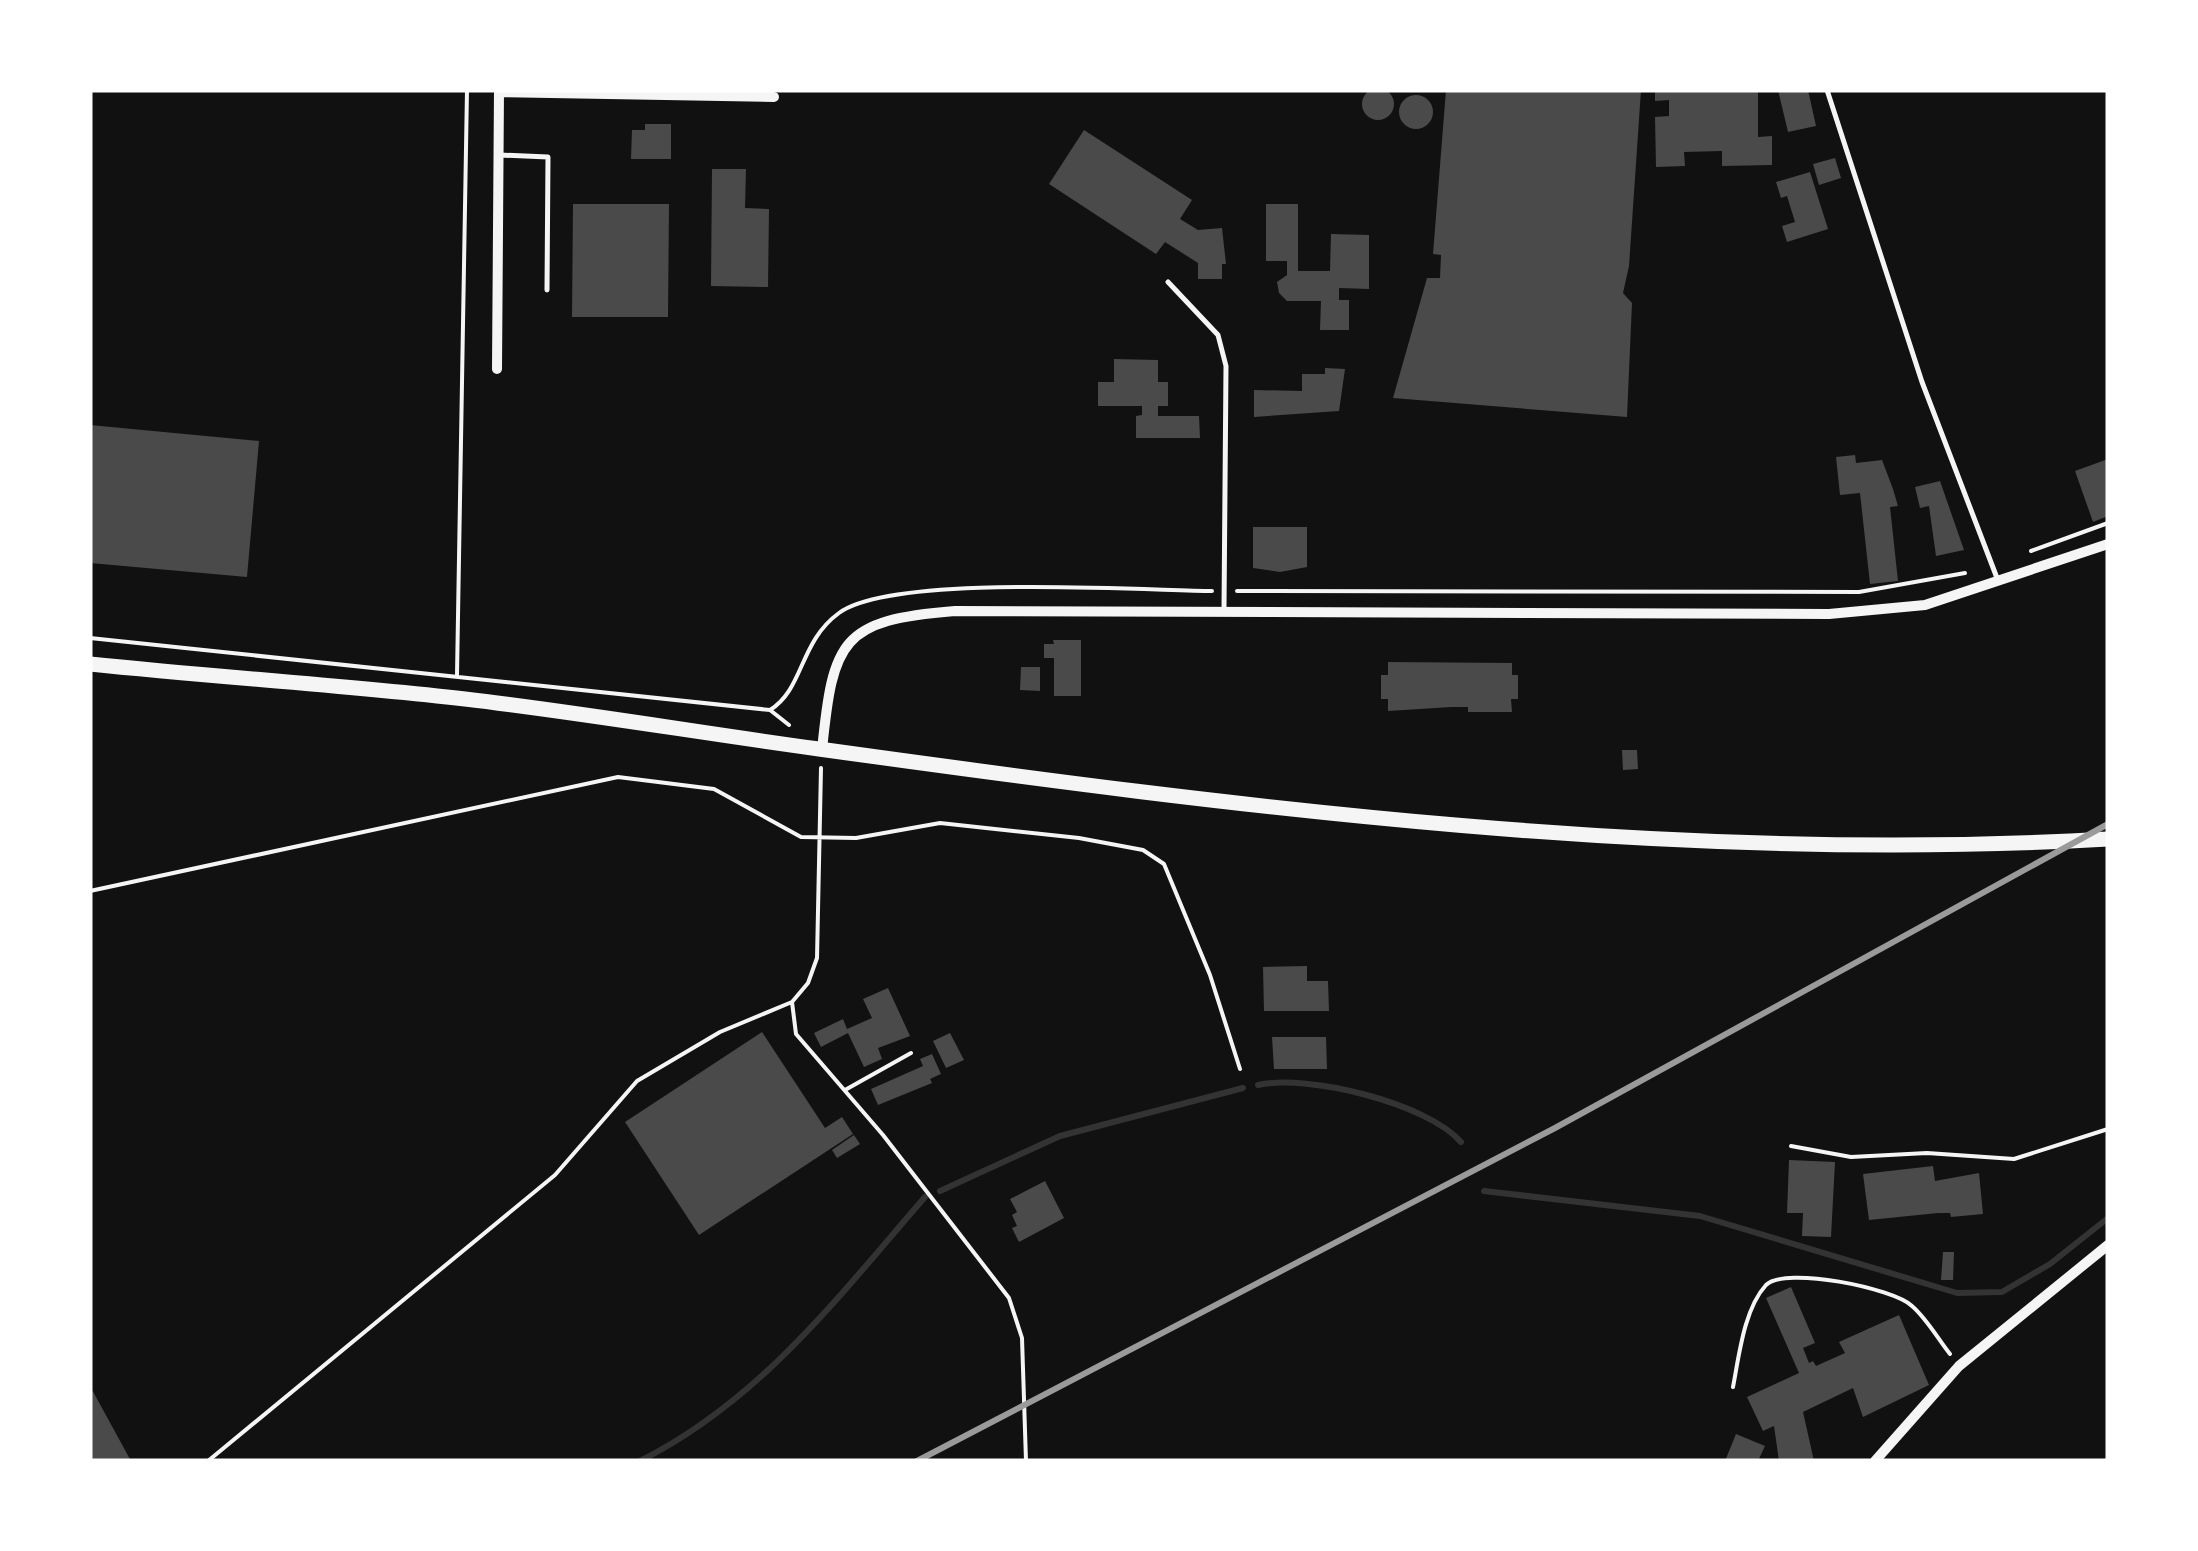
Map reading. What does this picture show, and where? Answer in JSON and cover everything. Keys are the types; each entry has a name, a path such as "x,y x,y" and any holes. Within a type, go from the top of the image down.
{"main road":[{"path":"90,664 467,700 822,750 1368,815 1686,841 2005,845 2108,839"}],"street":[{"path":"496,369 500,91 774,98"},
{"path":"822,750 830,681 840,658 854,637 894,616 955,611 1829,614 1925,605 2000,584 2108,544"},
{"path":"1875,1461 1959,1366 2108,1244"}],"lane":[{"path":"1827,90 1922,382 2000,584"},
{"path":"499,155 548,157 547,290"},
{"path":"1168,282 1218,334 1226,366 1224,612"}],"path":[{"path":"467,700 457,676 468,90"},
{"path":"2029,552 2108,523"},
{"path":"955,590 1859,592 1933,581 1993,566"},
{"path":"90,638 770,710"},
{"path":"208,1461 555,1175 637,1081 720,1032 792,1002 808,983 817,958 822,750"},
{"path":"90,891 618,777 714,789 801,836 856,838 940,823 1142,850 1164,864 1176,887 1240,1069"},
{"path":"792,1002 796,1034 1009,1298 1022,1338 1026,1461"},
{"path":"845,1090 912,1053"},
{"path":"1791,1146 1851,1157 1927,1153 2014,1159 2108,1129"},
{"path":"1733,1386 1760,1292 1770,1281 1792,1275 1905,1300 1959,1366"}],"building":[{"path":"1378,88 1390,92 1394,104 1390,116 1378,120 1366,116 1362,104 1366,92"},
{"path":"1446,90 1641,90 1629,266 1623,293 1632,303 1627,417 1393,398 1427,278 1440,278 1441,255 1433,254"},
{"path":"1655,90 1758,90 1758,137 1772,136 1772,165 1722,166 1722,151 1684,152 1685,166 1656,167 1655,117 1669,116 1669,100 1655,101"},
{"path":"1778,90 1808,90 1816,126 1788,132"},
{"path":"1416,95 1428,100 1433,112 1428,124 1416,129 1404,124 1399,112 1404,100"},
{"path":"645,124 671,124 671,159 631,159 632,130 645,130"},
{"path":"1084,130 1192,200 1180,219 1198,230 1222,228 1226,264 1222,264 1222,279 1198,279 1198,263 1165,242 1156,254 1049,184"},
{"path":"1835,158 1841,178 1819,185 1813,164"},
{"path":"712,169 746,169 745,208 769,209 768,287 711,286"},
{"path":"1810,172 1828,229 1787,242 1782,226 1795,222 1787,196 1781,198 1776,182"},
{"path":"573,204 669,204 668,317 572,317"},
{"path":"1266,204 1298,204 1298,271 1330,271 1331,234 1369,235 1369,289 1339,288 1339,300 1349,300 1349,330 1320,330 1321,301 1287,301 1279,293 1277,282 1287,275 1287,261 1266,261"},
{"path":"1114,359 1158,360 1158,382 1168,382 1168,406 1158,406 1158,416 1199,416 1200,438 1136,438 1136,416 1142,415 1142,406 1098,406 1098,382 1114,382"},
{"path":"1325,368 1345,369 1339,411 1254,417 1254,390 1302,391 1302,374 1325,374"},
{"path":"90,425 259,441 247,577 90,563"},
{"path":"1855,455 1856,463 1882,460 1893,489 1898,506 1890,507 1898,581 1870,584 1860,493 1840,495 1836,457"},
{"path":"2108,459 2108,516 2093,522 2075,471"},
{"path":"1940,481 1964,550 1936,556 1929,506 1920,508 1915,487"},
{"path":"1253,527 1307,527 1307,567 1280,572 1253,568"},
{"path":"1053,640 1081,640 1081,696 1054,696 1054,658 1044,658 1044,644 1054,644"},
{"path":"1388,662 1512,663 1512,675 1518,675 1518,699 1511,699 1512,712 1468,712 1468,707 1388,711 1388,699 1381,699 1381,675 1388,675"},
{"path":"1021,667 1040,667 1040,691 1020,690"},
{"path":"1622,750 1637,750 1638,769 1623,770"},
{"path":"1307,966 1307,981 1328,981 1329,1011 1264,1011 1263,967"},
{"path":"888,988 910,1036 878,1048 882,1059 864,1067 848,1033 821,1047 814,1033 843,1019 847,1029 872,1018 863,999"},
{"path":"762,1032 825,1128 842,1117 853,1134 699,1235 625,1122"},
{"path":"950,1033 964,1060 946,1068 933,1041"},
{"path":"1272,1037 1326,1037 1327,1069 1274,1069"},
{"path":"932,1054 941,1074 930,1079 932,1083 878,1105 871,1089 923,1066 920,1059"},
{"path":"854,1135 860,1144 837,1158 832,1150"},
{"path":"1789,1160 1835,1162 1831,1237 1802,1236 1803,1213 1787,1213"},
{"path":"1933,1166 1935,1181 1979,1173 1983,1214 1951,1217 1950,1213 1938,1213 1869,1220 1863,1174"},
{"path":"1045,1181 1064,1218 1019,1242 1012,1228 1017,1226 1012,1215 1017,1212 1010,1199"},
{"path":"1943,1252 1954,1252 1953,1280 1941,1280"},
{"path":"1791,1287 1815,1343 1803,1348 1809,1363 1813,1361 1816,1366 1845,1353 1839,1342 1899,1315 1929,1385 1863,1417 1853,1388 1803,1412 1814,1461 1779,1461 1774,1426 1763,1431 1747,1397 1799,1373 1766,1298"},
{"path":"90,1386 131,1461 90,1461"},
{"path":"1736,1434 1765,1446 1758,1461 1725,1461"}],"waterway":[{"path":"1258,1085 1306,1084 1365,1095 1422,1115 1461,1142"},
{"path":"940,1191 1060,1136 1243,1088"},
{"path":"1484,1191 1700,1216 1957,1293 2002,1292 2050,1264 2108,1218"},
{"path":"640,1461 683,1436 760,1377 795,1344 925,1197"}],"railway":[{"path":"917,1461 1555,1128 2108,824"}]}
